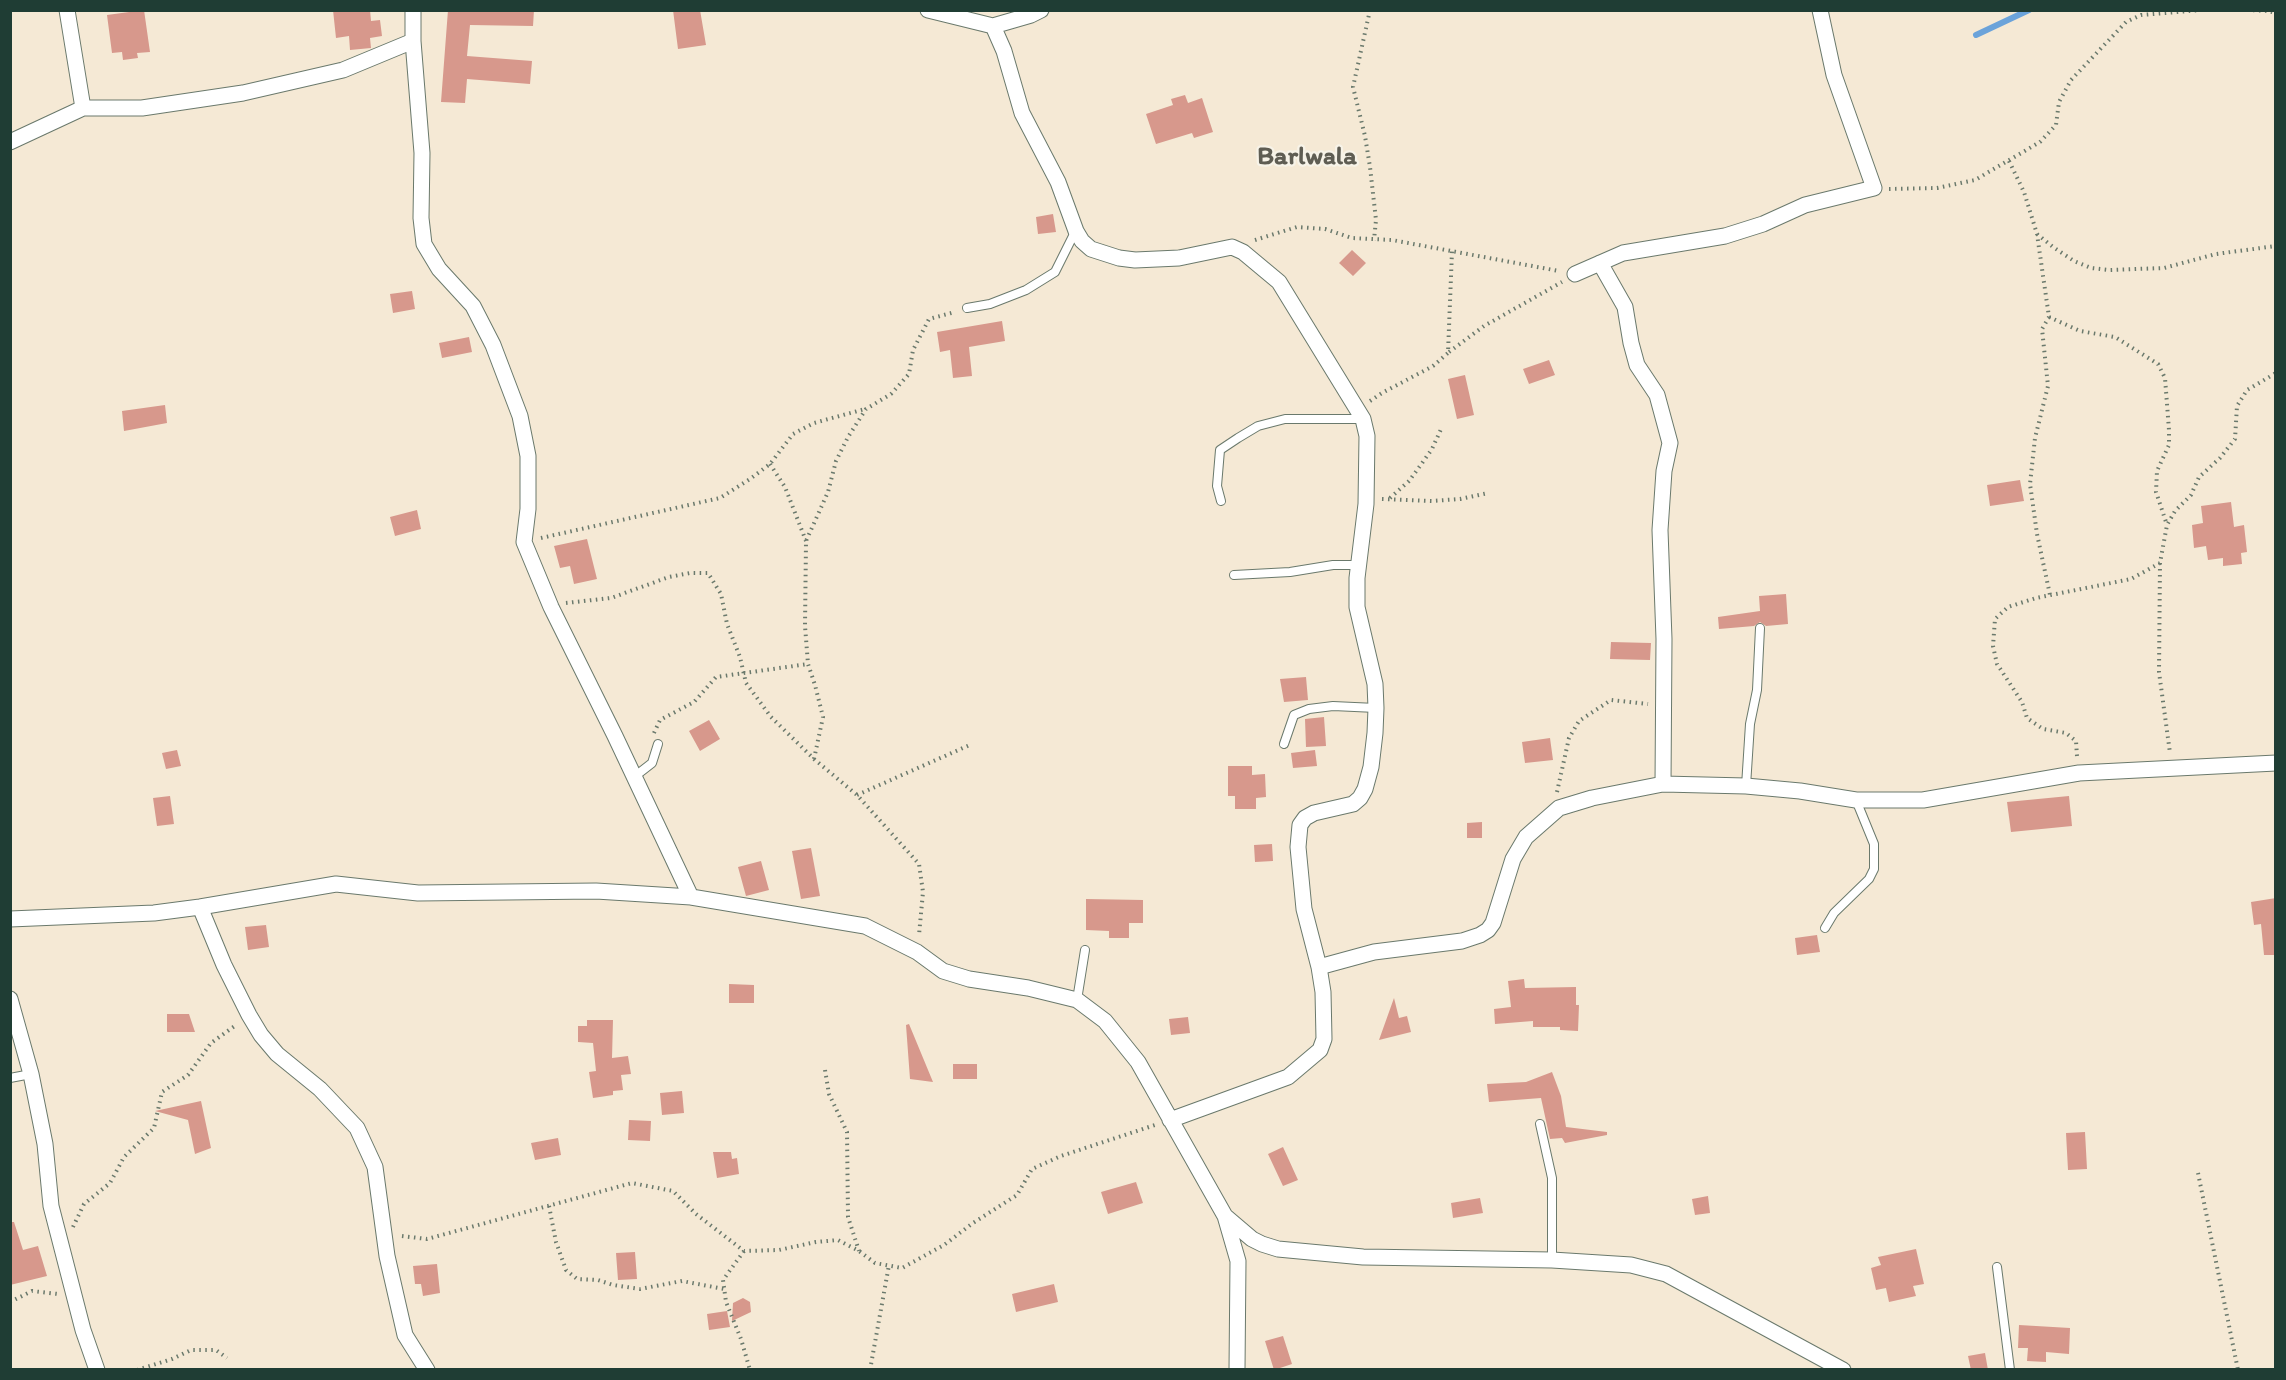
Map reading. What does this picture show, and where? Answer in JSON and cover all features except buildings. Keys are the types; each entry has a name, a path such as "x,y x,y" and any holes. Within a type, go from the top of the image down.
{"street":[{"path":"67,10 83,108"},
{"path":"413,10 413,41 422,153 421,218 424,244 439,269 473,306 493,345 520,416 528,456 528,508 524,542 551,607 691,897"},
{"path":"928,10 993,26 1041,10"},
{"path":"1575,274 1623,253 1725,236 1763,224 1805,206 1874,189 1834,75 1820,10"},
{"path":"993,26 1004,51 1022,113 1058,182 1082,241 1090,249 1119,258 1170,259 1232,248 1244,252 1279,282 1360,414 1367,436 1366,500 1358,565 1358,607 1375,684 1376,708 1371,767 1365,789 1353,804 1314,813 1305,818 1300,825 1298,847 1304,909 1323,992 1324,1039 1320,1050 1288,1077 1170,1119"},
{"path":"10,142 83,108 142,108 243,93 343,70 413,41"},
{"path":"1600,263 1625,307 1637,365 1657,395 1670,443 1664,471 1660,530 1664,639 1663,784"},
{"path":"1319,967 1374,952 1462,941 1480,935 1493,923 1513,859 1526,837 1559,808 1592,798 1663,784 1746,786 1800,791 1856,800 1923,800 2079,773 2276,763"},
{"path":"10,919 154,913 200,908 336,884 418,893 596,891 691,897 865,926 917,952 943,971 969,980 1028,988 1077,1000 1106,1021 1138,1062 1225,1216 1238,1261 1237,1370"},
{"path":"200,908 224,965 261,1035 278,1054 320,1089 357,1128 375,1167 384,1239 394,1294 405,1335 419,1361 427,1370"},
{"path":"10,999 31,1074 45,1144 51,1206 83,1330 98,1370"},
{"path":"1225,1216 1252,1239 1278,1248 1363,1257 1552,1260 1631,1265 1666,1274 1836,1368"}],"lane":[{"path":"967,308 990,304 1026,290 1055,272 1076,231"},
{"path":"1221,501 1217,486 1220,450 1238,438 1258,426 1285,419 1360,414"},
{"path":"1234,575 1290,572 1333,564 1358,565"},
{"path":"1746,786 1750,724 1757,690 1760,628"},
{"path":"1284,744 1294,715 1333,706 1376,708"},
{"path":"633,778 652,763 658,744"},
{"path":"1825,928 1834,913 1869,879 1874,869 1874,844 1856,800"},
{"path":"1077,1000 1085,950"},
{"path":"10,1078 31,1074"},
{"path":"1540,1124 1552,1178 1552,1260"},
{"path":"1997,1267 2010,1370"}],"path":[{"path":"1370,10 1353,87 1370,167 1376,220 1374,240"},
{"path":"1874,189 1937,188 1975,180 2040,142 2056,125 2059,102 2071,81 2126,22 2141,15 2202,10"},
{"path":"2247,10 2276,13"},
{"path":"2009,160 2024,192 2037,234 2049,317 2042,329 2048,386 2035,438 2030,484 2037,534 2050,596"},
{"path":"1232,248 1297,226 1325,229 1352,238 1392,240 1575,274"},
{"path":"2037,234 2074,261 2091,268 2109,270 2164,268 2216,254 2276,246"},
{"path":"1448,353 1452,251"},
{"path":"1360,414 1382,393 1433,366 1484,326 1575,274"},
{"path":"524,542 720,498 770,464 793,434 814,423 866,409 891,394 909,374 914,350 929,319 967,308"},
{"path":"2049,317 2080,331 2115,337 2158,364 2165,378 2169,445 2157,471 2156,492 2167,525"},
{"path":"2170,769 2170,751 2159,672 2160,563 2167,525 2175,511 2191,495 2199,477 2220,458 2235,439 2237,406 2247,390 2276,373"},
{"path":"806,541 828,492 837,461 848,437 866,409"},
{"path":"1390,498 1409,481 1420,466 1432,449 1442,427"},
{"path":"770,464 785,487 806,541 805,626 808,664 823,717 814,759"},
{"path":"1366,500 1390,498 1432,501 1460,499 1488,493"},
{"path":"2079,773 2076,741 2066,733 2043,729 2027,718 2022,702 1997,664 1993,646 1995,619 2008,607 2131,579 2160,563"},
{"path":"551,607 611,598 669,577 690,573 708,573 721,594 727,624 740,657 746,683 771,717 814,759 857,795 919,864 923,892 917,952"},
{"path":"658,744 654,731 660,720 694,702 716,677 808,664"},
{"path":"1559,808 1557,790 1569,738 1580,721 1611,700 1648,704 1663,710"},
{"path":"857,795 972,744"},
{"path":"60,1243 69,1238 84,1204 110,1183 124,1157 153,1128 162,1092 188,1075 211,1043 249,1015"},
{"path":"825,1070 830,1094 847,1132 848,1217 860,1251"},
{"path":"384,1239 403,1236 427,1239 632,1184 673,1191 696,1214 744,1251 779,1250 838,1240 860,1251 875,1263 902,1268 944,1245 973,1222 1017,1195 1032,1169 1061,1156 1170,1119"},
{"path":"2198,1173 2238,1370"},
{"path":"549,1206 556,1242 566,1270 577,1279 598,1280 640,1289 682,1281 724,1289"},
{"path":"744,1251 723,1280 750,1370"},
{"path":"870,1370 889,1265"},
{"path":"10,1302 32,1291 74,1295"},
{"path":"137,1370 172,1359 190,1350 216,1350 227,1358"}],"waterway":[{"path":"1976,35 2029,10"}],"district":[{"name":"Barlwala","path":"1307,157"}]}
